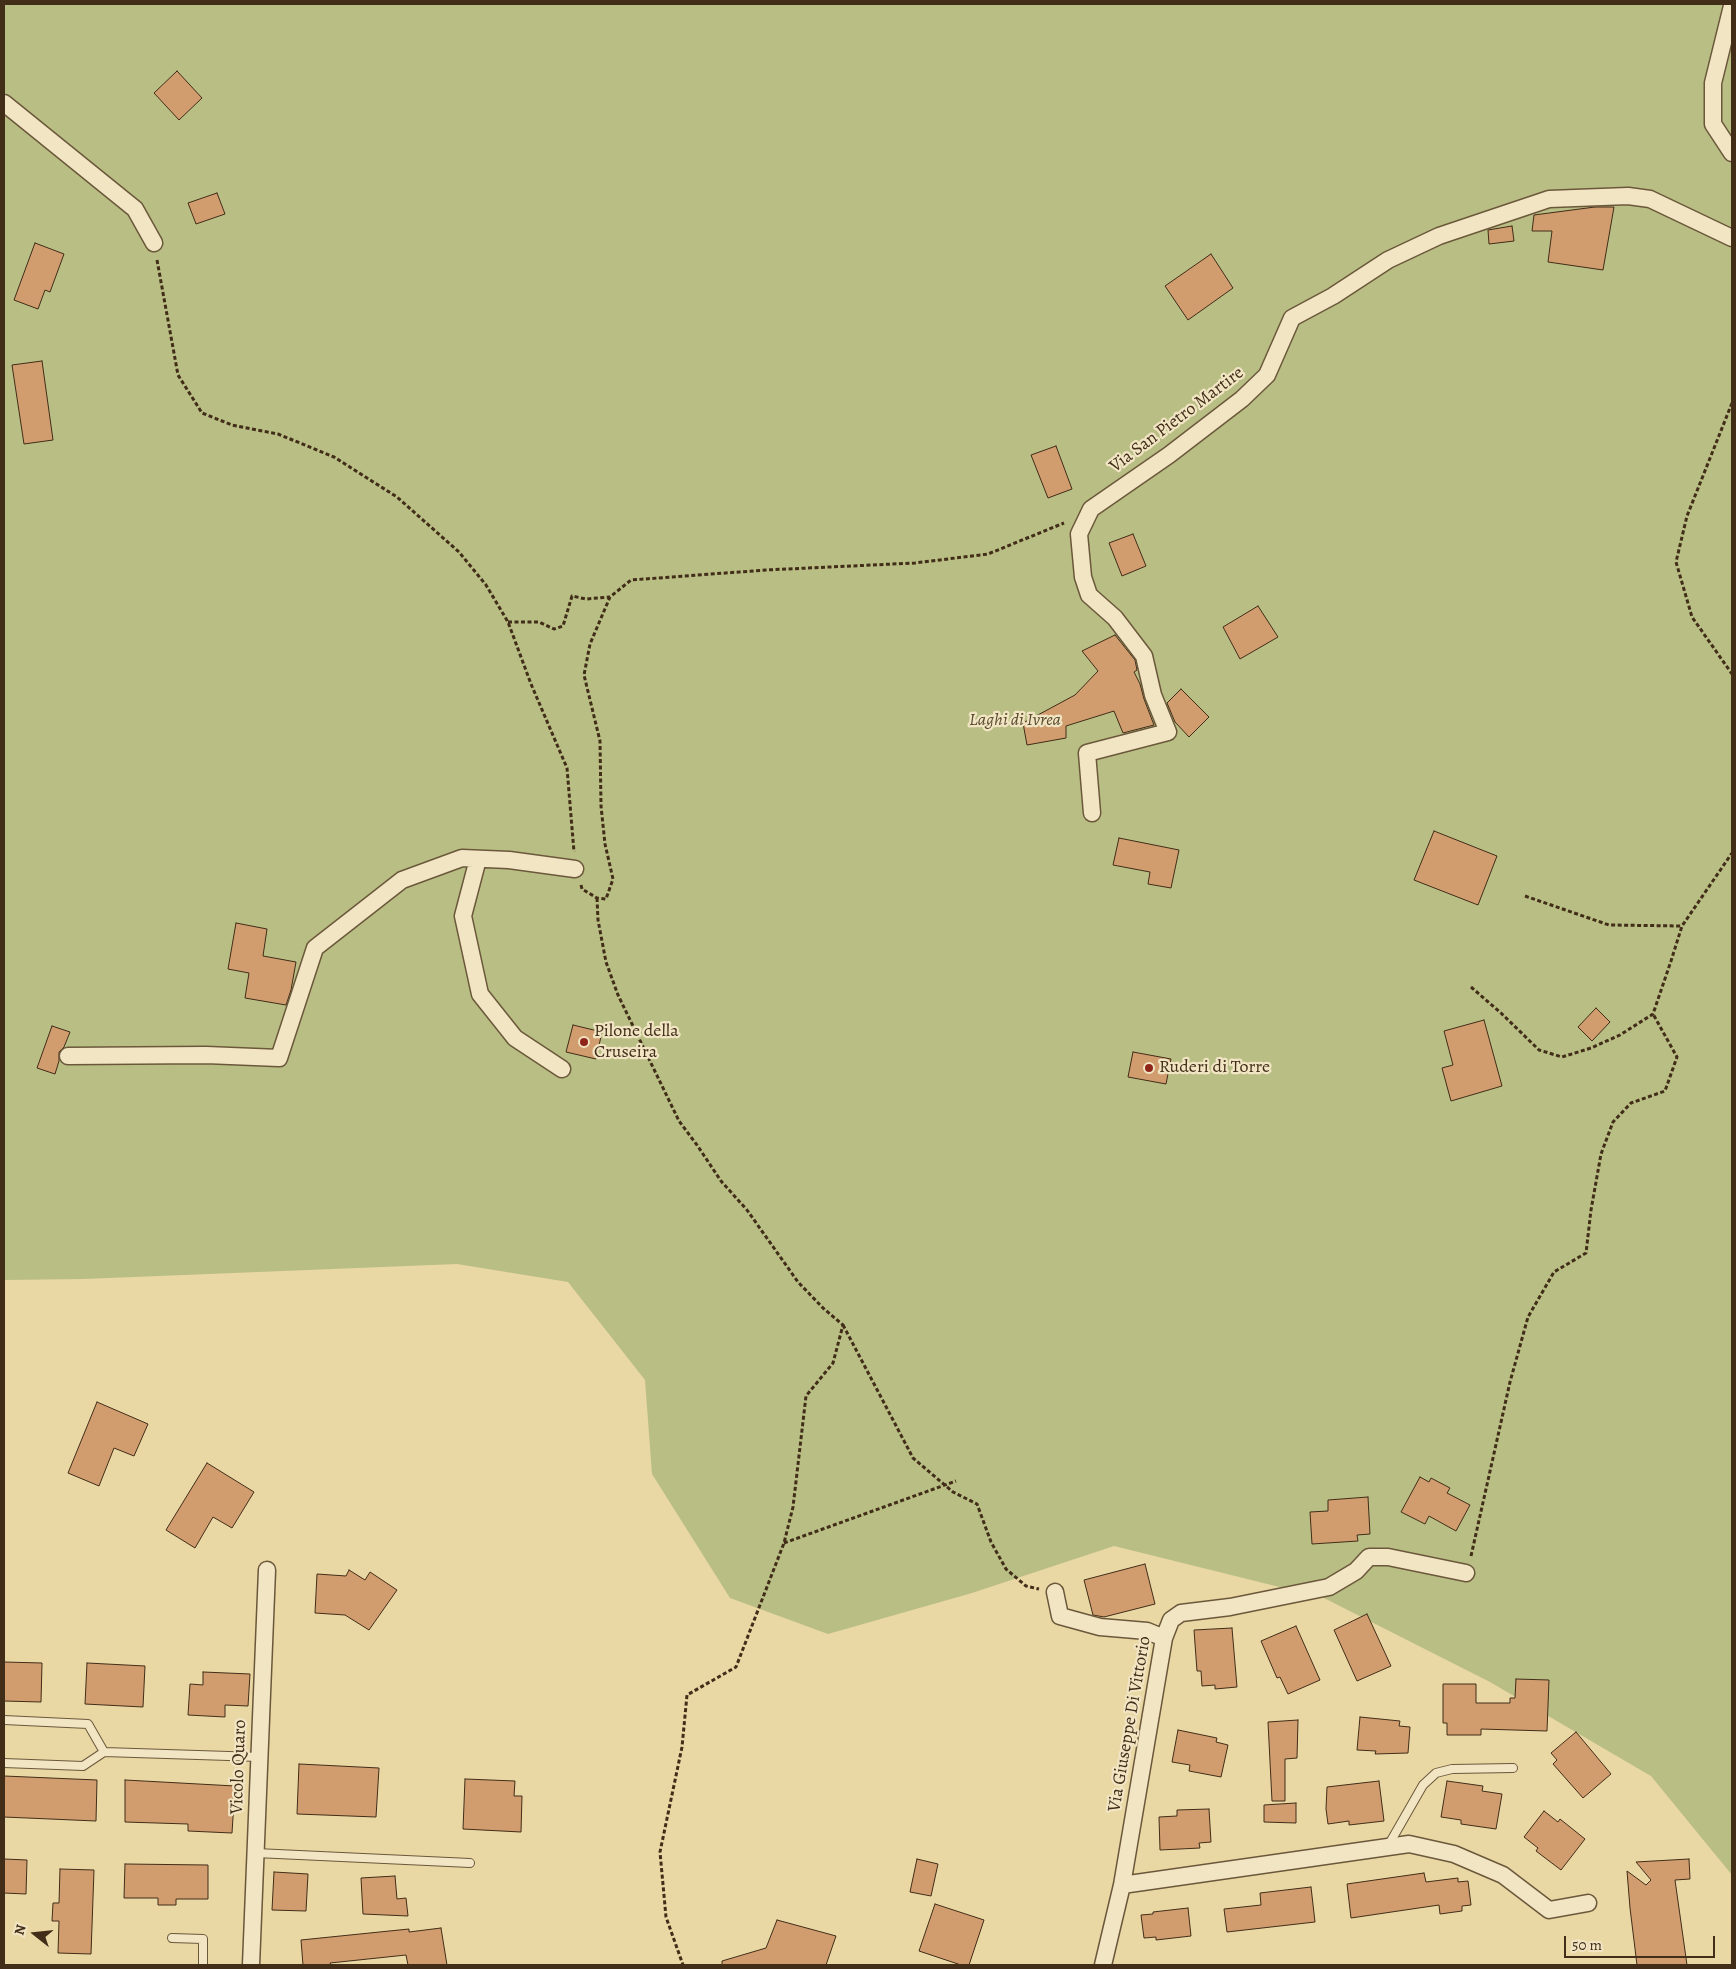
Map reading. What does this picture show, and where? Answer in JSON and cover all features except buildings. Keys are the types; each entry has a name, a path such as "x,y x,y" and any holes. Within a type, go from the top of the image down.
{"street":[{"path":"1732,6 1713,83 1713,124 1732,153"},
{"path":"4,103 135,209 154,243"},
{"name":"Via San Pietro Martire","path":"1091,509 1169,455 1242,400 1267,375 1292,318 1334,296 1388,260 1438,236 1549,199 1628,196 1650,199 1732,238"},
{"path":"1091,509 1080,534 1083,577 1090,595 1115,618 1144,656 1153,695 1168,732 1087,753 1092,813"},
{"path":"68,1056 206,1055 279,1058 315,948 402,880 462,858 509,860 575,869"},
{"path":"478,859 463,916 480,994 515,1038 562,1069"},
{"name":"Via Giuseppe Di Vittorio","path":"1103,1965 1122,1885 1164,1638 1171,1620 1181,1613 1230,1607 1329,1586 1356,1571 1368,1557 1388,1557 1466,1573"},
{"name":"Vicolo Quaro","path":"251,1965 267,1570"},
{"path":"1055,1592 1060,1616 1100,1627 1147,1631 1164,1638"},
{"path":"1122,1885 1409,1844 1454,1854 1503,1875 1550,1910 1588,1903"}],"lane":[{"path":"4,1720 88,1724 104,1752"},
{"path":"4,1763 83,1766 104,1752 260,1757"},
{"path":"1387,1847 1422,1785 1436,1773 1452,1769 1513,1768"},
{"path":"256,1853 470,1863"},
{"path":"172,1938 203,1939 203,1965"}],"path":[{"path":"154,243 178,375 202,413 232,425 278,434 334,457 397,497 459,552 486,585 508,622 531,684 568,768 575,869 582,889 597,898 606,899 613,879 605,844 600,740 584,674 590,644 610,597 631,580 766,570 915,563 988,554 1072,519 1091,509"},
{"path":"1732,403 1687,516 1676,562 1692,617 1732,674"},
{"path":"508,622 539,622 554,628 563,626 572,596 586,599 610,597"},
{"path":"1471,987 1502,1013 1539,1050 1562,1057 1591,1048 1620,1035 1653,1014 1672,962 1682,926 1732,853"},
{"path":"1525,896 1609,925 1682,926"},
{"path":"597,898 598,920 606,962 618,995 679,1121 698,1145 721,1181 747,1210 798,1282 823,1308 843,1325 866,1367 886,1410 913,1458 953,1492 977,1504 991,1542 1006,1569 1026,1586 1055,1592"},
{"path":"1466,1573 1510,1382 1528,1317 1554,1272 1586,1253 1601,1154 1613,1122 1630,1103 1666,1090 1677,1057 1653,1014"},
{"path":"683,1965 666,1917 660,1852 682,1747 687,1696 736,1667 784,1543 793,1507 806,1396 833,1363 843,1325"},
{"path":"784,1543 956,1481"}],"green space":[{"name":"Laghi di Ivrea","path":"4,4 1732,4 1732,1875 1651,1776 1490,1682 1324,1598 1114,1546 972,1593 828,1634 730,1598 652,1474 645,1380 568,1282 457,1264 84,1279 4,1280"}],"place":[{"name":"Pilone della Cruseira","path":"584,1042"},
{"name":"Ruderi di Torre","path":"1149,1068"}]}
